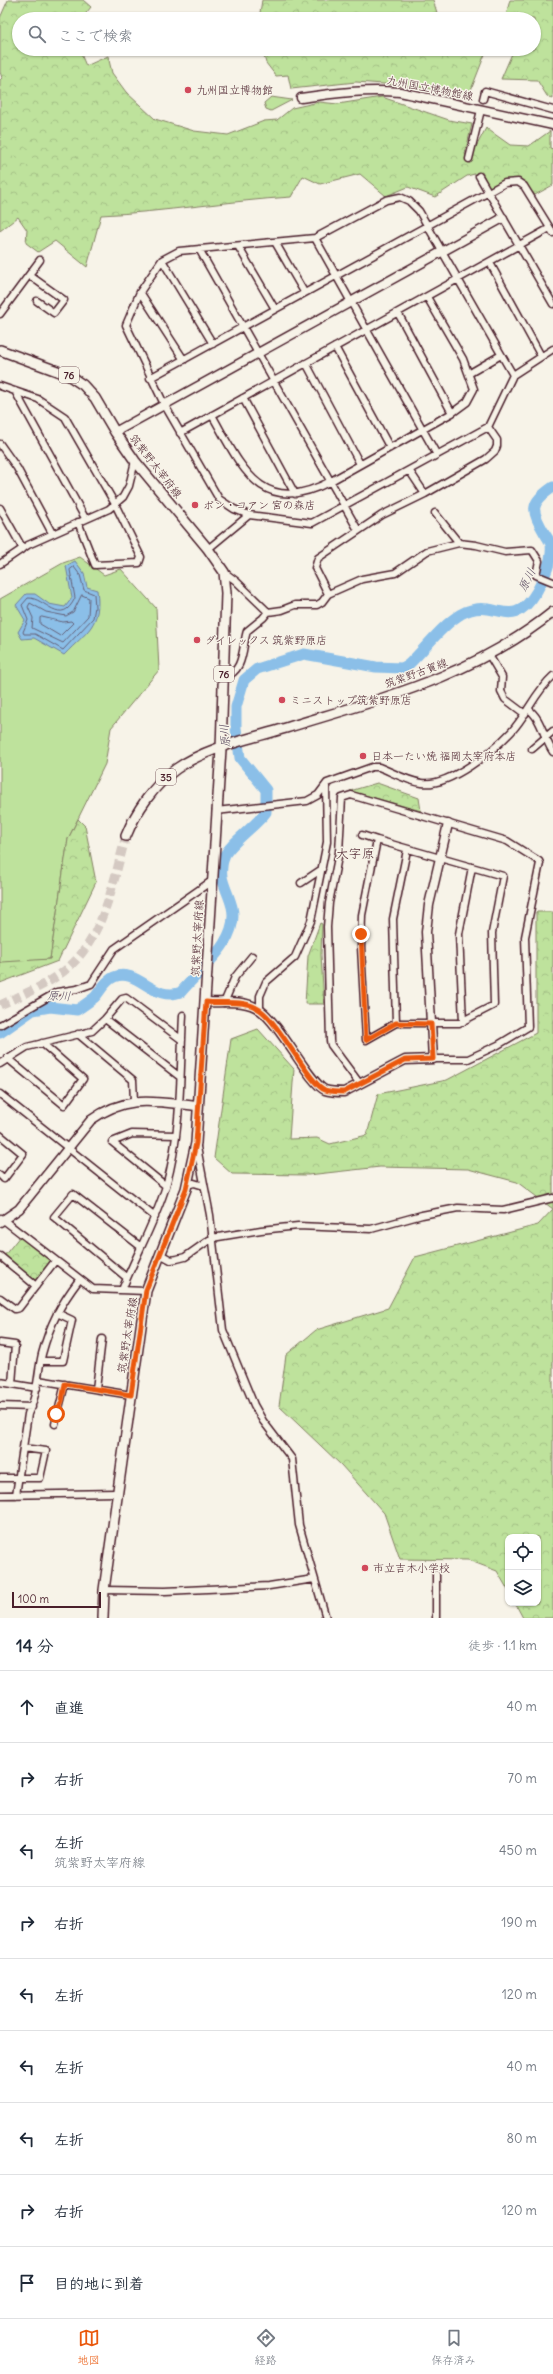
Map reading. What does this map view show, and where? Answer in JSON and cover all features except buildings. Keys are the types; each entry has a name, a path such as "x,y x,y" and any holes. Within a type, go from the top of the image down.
{"main road":[{"name":"筑紫野太宰府線","path":"0,350 19,355 68,375 83,385 95,398 115,432 135,461 208,549 224,572 226,593 224,677 225,747 216,811 208,970 197,1106 196,1143 187,1185 178,1213 146,1290 104,1590 103,1618"},
{"name":"筑紫野古賀線","path":"126,836 143,804 163,780 185,763 225,747 403,692 448,676 489,655 553,612"}],"street":[{"name":"九州国立博物館線","path":"301,98 353,91 377,90 400,92 553,125"},
{"path":"483,99 485,91 553,110"},
{"path":"469,159 480,114"},
{"path":"478,176 489,191 503,218 521,245 553,304"},
{"path":"150,378 245,327 304,292 336,276 489,191 510,182 524,186 551,231 521,245 180,433"},
{"path":"513,375 419,211 409,201 400,197 386,200 315,238 179,251 162,260 140,292 126,326 150,378 218,499 234,509 249,514 312,523 488,427 513,375 553,349"},
{"path":"115,432 503,218"},
{"path":"315,238 422,431 437,455"},
{"path":"275,242 304,292"},
{"path":"238,246 275,309"},
{"path":"199,249 245,327 358,530"},
{"path":"0,314 40,260"},
{"path":"162,260 213,344"},
{"path":"490,263 541,356"},
{"path":"29,274 64,300 54,313 37,301"},
{"path":"140,292 184,360"},
{"path":"212,415 244,471 259,486 277,492 295,494 316,489 332,481 452,414 467,402 474,389 470,373 427,297"},
{"path":"398,313 452,414"},
{"path":"335,347 390,448"},
{"path":"470,373 501,355"},
{"path":"306,363 360,464"},
{"path":"0,386 49,404 65,418 115,504 141,557 139,563 95,566 78,522"},
{"path":"15,391 86,518"},
{"path":"243,398 295,494"},
{"path":"328,594 315,568 318,558 382,515 426,494 476,466 495,451 497,440 488,427"},
{"path":"0,444 17,468 52,533"},
{"path":"0,564 52,533 109,509 123,497 129,486 135,461"},
{"path":"409,470 426,494"},
{"path":"0,508 23,549"},
{"path":"435,513 459,543"},
{"path":"208,549 249,514"},
{"path":"224,677 228,676 238,666 244,650 247,631 264,618 268,612 282,610 295,605 317,604 322,602 328,594 362,579 395,573 427,551 459,543 476,545 505,552 532,550 539,561 536,575 551,581"},
{"path":"224,572 236,581 268,612"},
{"path":"489,655 502,677 501,691 505,699 538,718 544,739 553,752"},
{"path":"216,811 307,801 318,795 326,785 372,767 379,767 422,783 442,781 483,757 511,732 527,712 543,685 553,676"},
{"path":"532,749 553,731"},
{"path":"260,1010 260,996 266,982 295,957 308,928 327,842 326,785"},
{"path":"206,1002 250,1005 260,1010 291,1046 316,1084 324,1090 344,1092 360,1084 405,1060 468,1059 498,1045 528,1027 525,936 540,864 539,860 516,845 351,795 342,798 339,852 329,903 327,928 330,1040 331,1045 360,1084"},
{"path":"433,1059 426,932 429,905 448,824"},
{"path":"362,835 408,850 502,876 492,933 494,1005 463,1022 431,1024 396,1023 366,1040 361,947 362,915 377,840"},
{"path":"396,1023 393,919 408,850"},
{"path":"463,1022 459,934 472,868"},
{"path":"301,884 322,869"},
{"path":"0,1025 57,992 77,989 91,984 114,949 213,880"},
{"path":"224,1003 235,977 252,956"},
{"path":"0,1064 7,1058 27,1047 92,1031 105,1019 122,999 126,998 182,1040"},
{"path":"122,1290 140,1246 155,1217 166,1186 176,1136 183,1015"},
{"path":"105,1019 180,1077"},
{"path":"78,1034 133,1080 134,1101"},
{"path":"7,1058 64,1105 83,1079 42,1043"},
{"path":"0,1094 155,1217"},
{"path":"146,1290 93,1289 79,1280 1,1220 20,1209 91,1120 102,1112 114,1106 134,1101 197,1106"},
{"path":"166,1186 112,1142 132,1134 176,1136"},
{"path":"0,1135 23,1154 4,1179 0,1175"},
{"path":"196,1143 212,1238 222,1330 254,1405 263,1421 292,1459 298,1519 314,1580 326,1618"},
{"path":"187,1185 194,1183 204,1186"},
{"path":"127,1278 54,1217 73,1194 140,1246"},
{"path":"160,1254 171,1260 177,1260 185,1257 212,1238 261,1230 298,1226 371,1229 422,1215 458,1208 503,1210 553,1198"},
{"path":"0,1256 36,1286"},
{"path":"0,1298 15,1309 19,1308 55,1261"},
{"path":"16,1495 28,1414 32,1407 37,1388 41,1361 60,1305 79,1280"},
{"path":"41,1361 63,1362 72,1320 57,1313"},
{"path":"96,1389 102,1339"},
{"path":"0,1343 15,1345 12,1384"},
{"path":"38,1380 131,1395"},
{"path":"0,1382 37,1388"},
{"path":"55,1424 65,1384"},
{"path":"0,1406 32,1407"},
{"path":"0,1478 40,1478 46,1451 23,1448"},
{"path":"0,1495 118,1493"},
{"path":"436,1574 436,1618"},
{"path":"104,1590 165,1591 269,1586 314,1580"}],"green space":[{"path":"8,0 83,0 91,7 87,12 12,12 12,56 82,56 86,66 108,56 112,73 126,92 155,119 194,131 228,135 264,121 277,120 292,108 319,102 338,104 382,97 449,120 472,124 465,154 469,160 486,128 510,145 529,146 550,131 550,148 553,149 553,185 535,195 520,178 489,188 482,172 467,176 435,197 408,187 386,196 360,174 320,184 303,176 291,197 101,215 87,267 55,241 38,252 26,243 27,230 18,217 0,231 0,80 2,78 0,72 0,18"},
{"path":"262,0 433,0 437,12 260,12"},
{"path":"510,0 553,0 553,99 547,96 537,80 501,79 511,56 541,56 541,12 507,12"},
{"path":"264,56 484,56 469,95 411,86 356,82 291,89 288,75 276,76 266,63"},
{"path":"271,97 292,100 271,111 266,109 264,103"},
{"path":"80,557 104,575 121,569 156,608 159,670 111,728 105,764 68,839 50,959 0,964 0,599 63,563"},
{"path":"377,783 419,798 421,811 350,791"},
{"path":"78,819 85,826 96,882 58,961 0,983 0,964 2,962 50,959 68,839"},
{"path":"536,912 553,912 553,1209 517,1182 468,1169 380,1167 308,1175 232,1174 214,1158 231,1039 258,1029 294,1069 289,1139 317,1138 330,1144 367,1135 378,1094 447,1080 536,1033"},
{"path":"320,923 322,924 321,955 324,1004 305,1004 308,956"},
{"path":"553,1209 553,1618 523,1618 517,1606 541,1606 541,1534 505,1534 505,1585 497,1571 468,1560 400,1559 384,1513 341,1465 279,1406 286,1355 316,1330 388,1308 415,1257 538,1225"},
{"path":"20,1236 50,1260 50,1264 38,1280 33,1280 4,1256"}],"water":[{"path":"75,561 84,573 87,587 97,590 97,612 91,627 64,655 34,638 22,639 18,632 25,620 16,605 26,594 35,594 49,604 65,607 72,598 66,566"}],"waterway":[{"name":"原川","path":"0,1033 33,1010 50,1007 77,1010 95,997 106,983 114,977 123,975 131,977 162,993 171,994 181,992 217,954 230,931 233,919 232,907 222,877 224,857 231,847 266,812 266,790 240,758 236,728 236,707 244,680 257,669 304,654 376,667 402,668 408,665 440,631 461,614 473,609 494,610 511,613 519,610 528,604 537,591 545,575 551,557 551,545 540,526 535,513 535,508 536,503 540,498 553,487"}],"tunnel":[{"path":"0,1005 50,981 59,975 76,960 86,947 95,933 108,901 126,836"}],"place":[{"name":"九州国立博物館","path":"188,90"},
{"name":"ボン・コアン 宮の森店","path":"195,505"},
{"name":"ダイレックス 筑紫野原店","path":"197,640"},
{"name":"ミニストップ筑紫野原店","path":"282,700"},
{"name":"日本一たい焼 福岡太宰府本店","path":"363,756"},
{"name":"市立吉木小学校","path":"365,1568"}],"district":[{"name":"大字原","path":"355,853"}],"route":[{"path":"56,1414 62,1401 65,1384 131,1395 146,1290 157,1260 178,1213 186,1189 196,1143 197,1106 206,1002 240,1003 250,1005 260,1010 284,1036 316,1084 324,1090 344,1092 405,1060 433,1059 431,1024 396,1023 366,1040 364,1033 361,934"}]}
